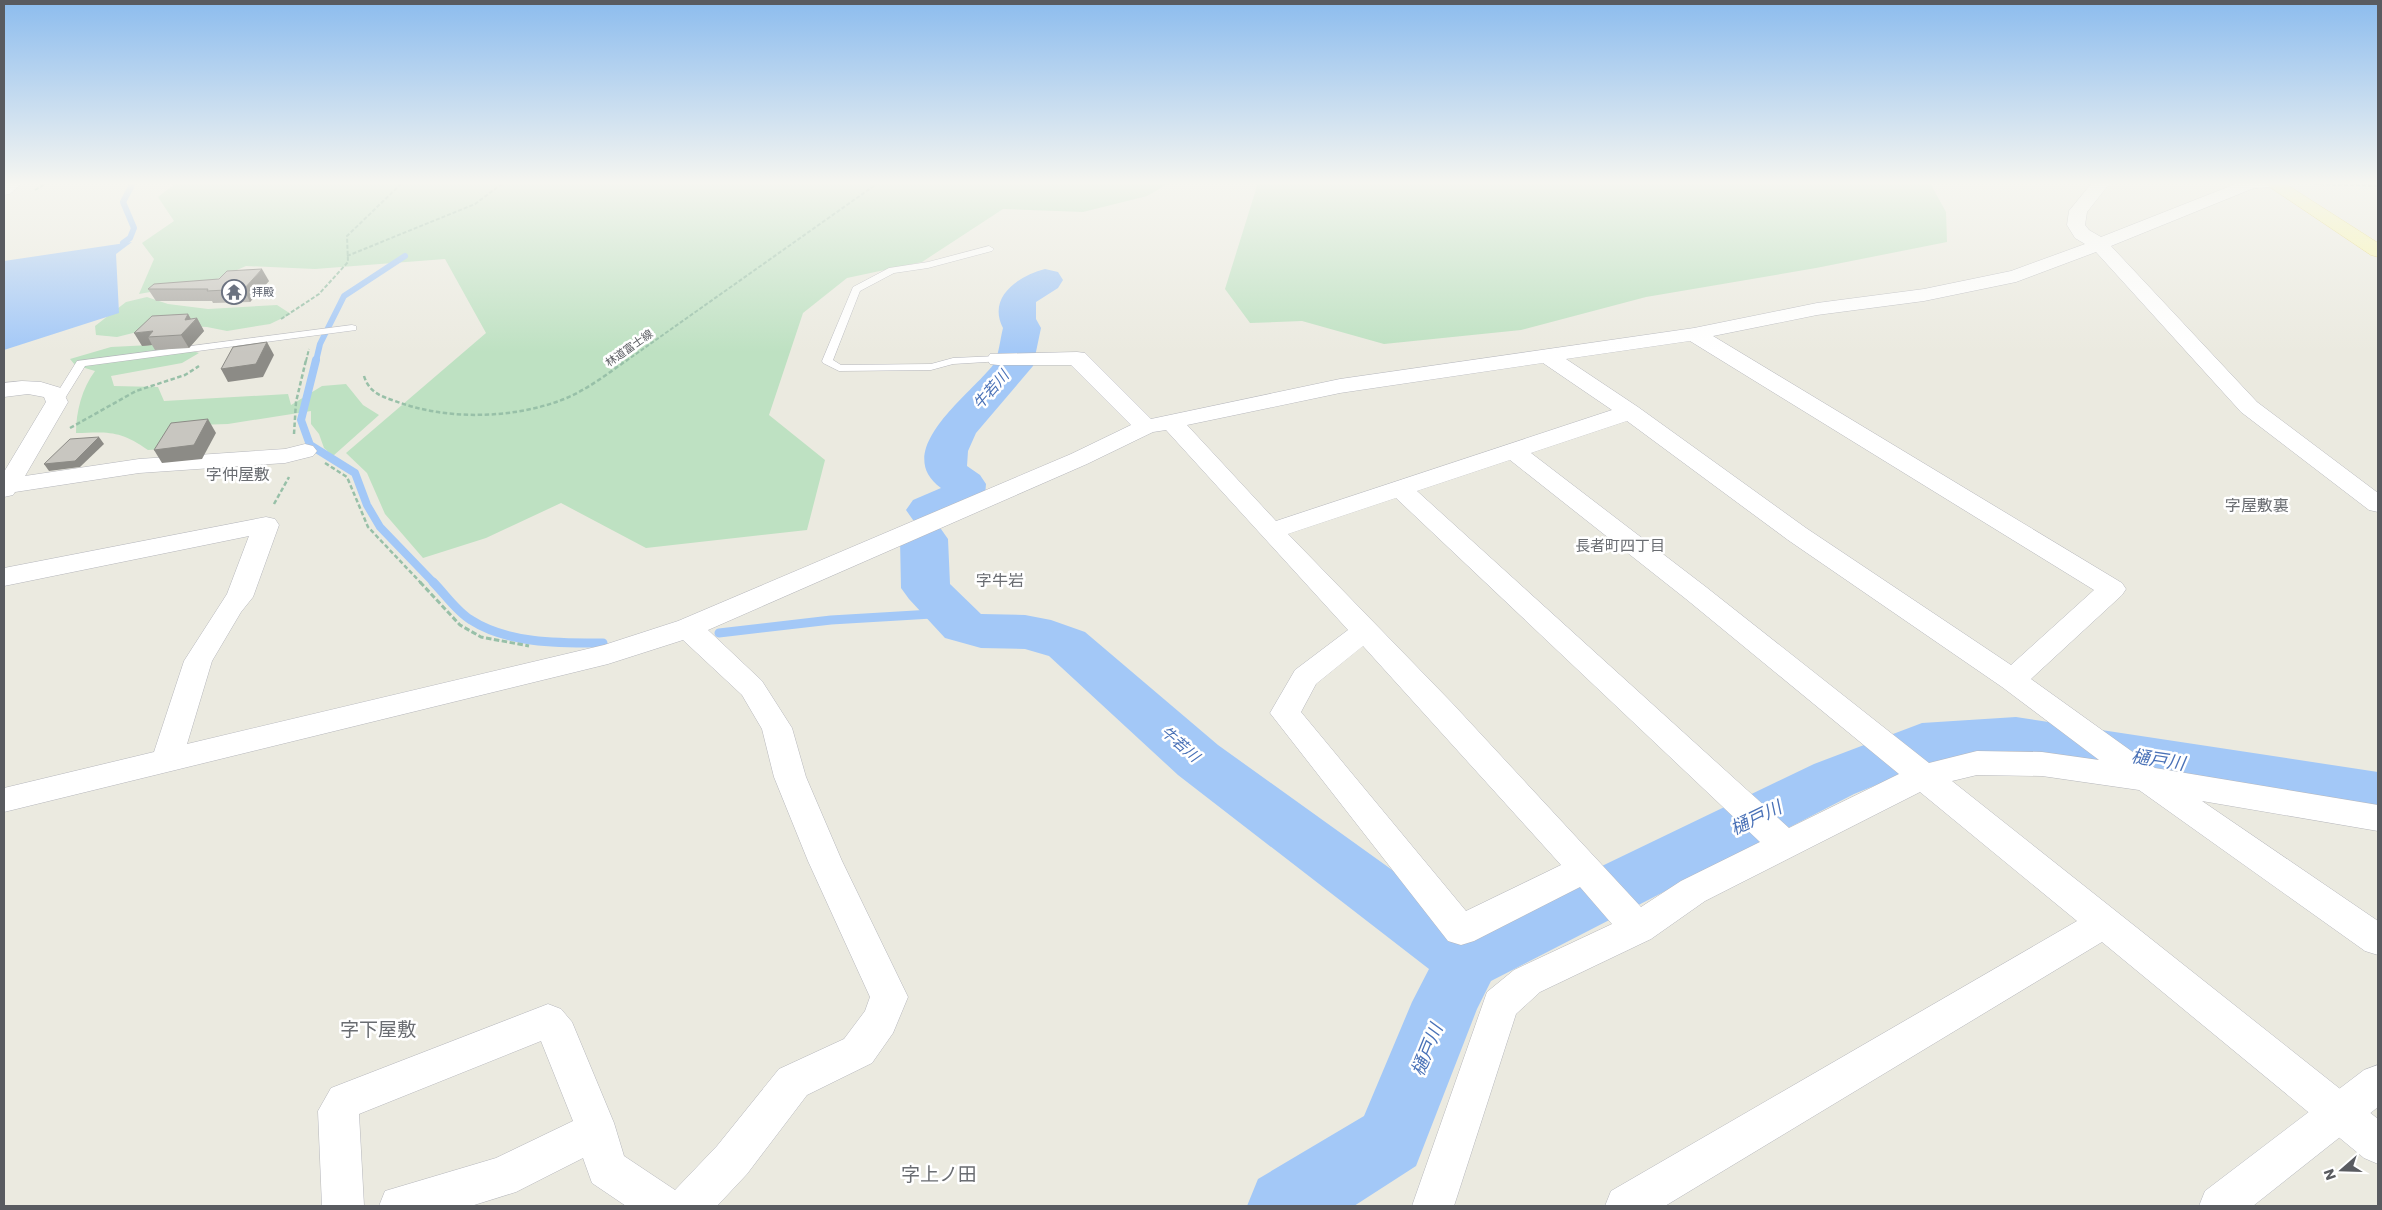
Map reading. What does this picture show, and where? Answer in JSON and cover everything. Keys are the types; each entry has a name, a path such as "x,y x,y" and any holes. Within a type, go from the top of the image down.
{"main road":[{"path":"2360,239 2378,251"}],"street":[{"path":"2091,239 2099,244 2249,407 2378,505"},
{"path":"4,800 616,652 688,628 1079,459 1146,427 1340,386 1694,334 1817,310 1924,295 2016,276 2110,239"},
{"path":"1694,334 2112,589 2012,680"},
{"path":"1546,355 1630,412 1797,534 2012,680 2147,779 2378,940"},
{"path":"998,359 1077,358 1146,427"},
{"path":"4,390 44,389 56,396 55,406 37,439 5,488"},
{"path":"1271,531 1630,412"},
{"path":"1171,421 1271,531 1442,712 1638,928"},
{"path":"1512,450 1696,593 1922,777 2106,922 2378,1144"},
{"path":"5,488 138,466 284,456 305,451"},
{"path":"1399,487 1785,845"},
{"path":"4,577 266,525"},
{"path":"167,760 198,662 230,607 239,597 266,525"},
{"path":"688,628 752,688 777,728 790,777 825,862 889,997 880,1021 858,1051 793,1082 732,1160 689,1206"},
{"path":"1366,632 1351,640 1305,678 1285,713 1461,930 1588,873"},
{"path":"1433,1206 1500,1004 1527,981 1638,928 1694,891 1922,777 1977,763 2042,764 2147,779 2378,818"},
{"path":"1626,1206 2106,922"},
{"path":"343,1206 338,1111 346,1101 548,1021 559,1034 594,1122 607,1170 662,1206"},
{"path":"2220,1206 2378,1083"},
{"path":"400,1206 501,1177 595,1131"}],"lane":[{"path":"989,249 928,265 892,270 856,289 827,361 839,368 930,367 953,361 998,359"},
{"path":"55,406 81,363 352,328"}],"path":[{"path":"246,343 319,294 348,262 347,239"},
{"path":"347,256 388,239"},
{"name":"林道富士線","path":"364,376 365,384 376,394 419,410 467,413 521,411 559,402 586,388 798,239"},
{"path":"306,343 310,345 298,390 293,422 295,446 347,477 368,527 460,625 481,637 514,644 561,650 564,664"},
{"path":"37,439 64,432 136,391 185,375 233,344"},
{"path":"266,525 277,496 305,451"}],"green space":[{"path":"147,239 956,239 922,262 847,278 803,313 769,415 825,460 807,530 646,548 561,503 486,538 423,558 385,514 367,473 346,453 486,333 445,259 315,269 246,266 212,281 139,294 154,259 142,243"},
{"path":"1240,239 1947,239 1947,242 1816,268 1646,297 1521,330 1384,344 1302,321 1250,323 1225,289"},
{"path":"147,297 168,304 208,309 277,305 291,314 270,324 227,331 207,327 165,325 117,337 96,335 95,326 126,302"},
{"path":"170,344 199,353 182,363 111,376 114,386 158,387 164,401 288,394 291,405 322,386 346,384 363,405 379,415 333,456 324,448 319,434 311,424 311,411 228,424 197,425 162,449 148,450 138,443 114,434 97,432 76,433 81,401 90,378 95,371 75,365 70,359 111,347"}],"water":[{"path":"132,242 116,254 119,313 4,350 4,261"}],"building":[{"path":"262,269 244,289 207,291 208,289 148,289 154,284 219,279 227,271"},
{"path":"188,314 185,320 197,318 181,335 148,337 153,331 134,333 152,316"},
{"path":"267,342 256,364 221,369 233,347"},
{"path":"208,419 194,445 154,450 171,423"},
{"path":"99,437 75,461 44,464 70,439"}],"waterway":[{"path":"123,243 128,239"},
{"path":"316,361 320,344 344,296 405,256"},
{"name":"牛若川","path":"929,510 962,496 964,484 950,474 945,466 946,451 957,429 1013,366 1022,328 1017,319 1018,298 1045,280"},
{"path":"316,360 301,420 310,445 355,473 367,505 380,527 434,583"},
{"name":"牛若川","path":"924,539 926,588 963,626 981,631 1025,632 1051,637 1067,644 1198,760 1468,961"},
{"path":"433,582 466,617 501,634 553,642 603,643"},
{"path":"719,633 831,620 949,613"},
{"name":"樋戸川","path":"1468,961 1834,779 1922,744 2016,738 2378,794"},
{"name":"樋戸川","path":"1285,1206 1390,1141 1446,1002 1468,961"}],"place":[{"name":"拝殿","path":"234,292"}],"district":[{"name":"字仲屋敷","path":"238,474"},
{"name":"字屋敷裏","path":"2257,505"},
{"name":"長者町四丁目","path":"1620,546"},
{"name":"字牛岩","path":"1000,580"},
{"name":"字下屋敷","path":"378,1029"},
{"name":"字上ノ田","path":"939,1174"}]}
